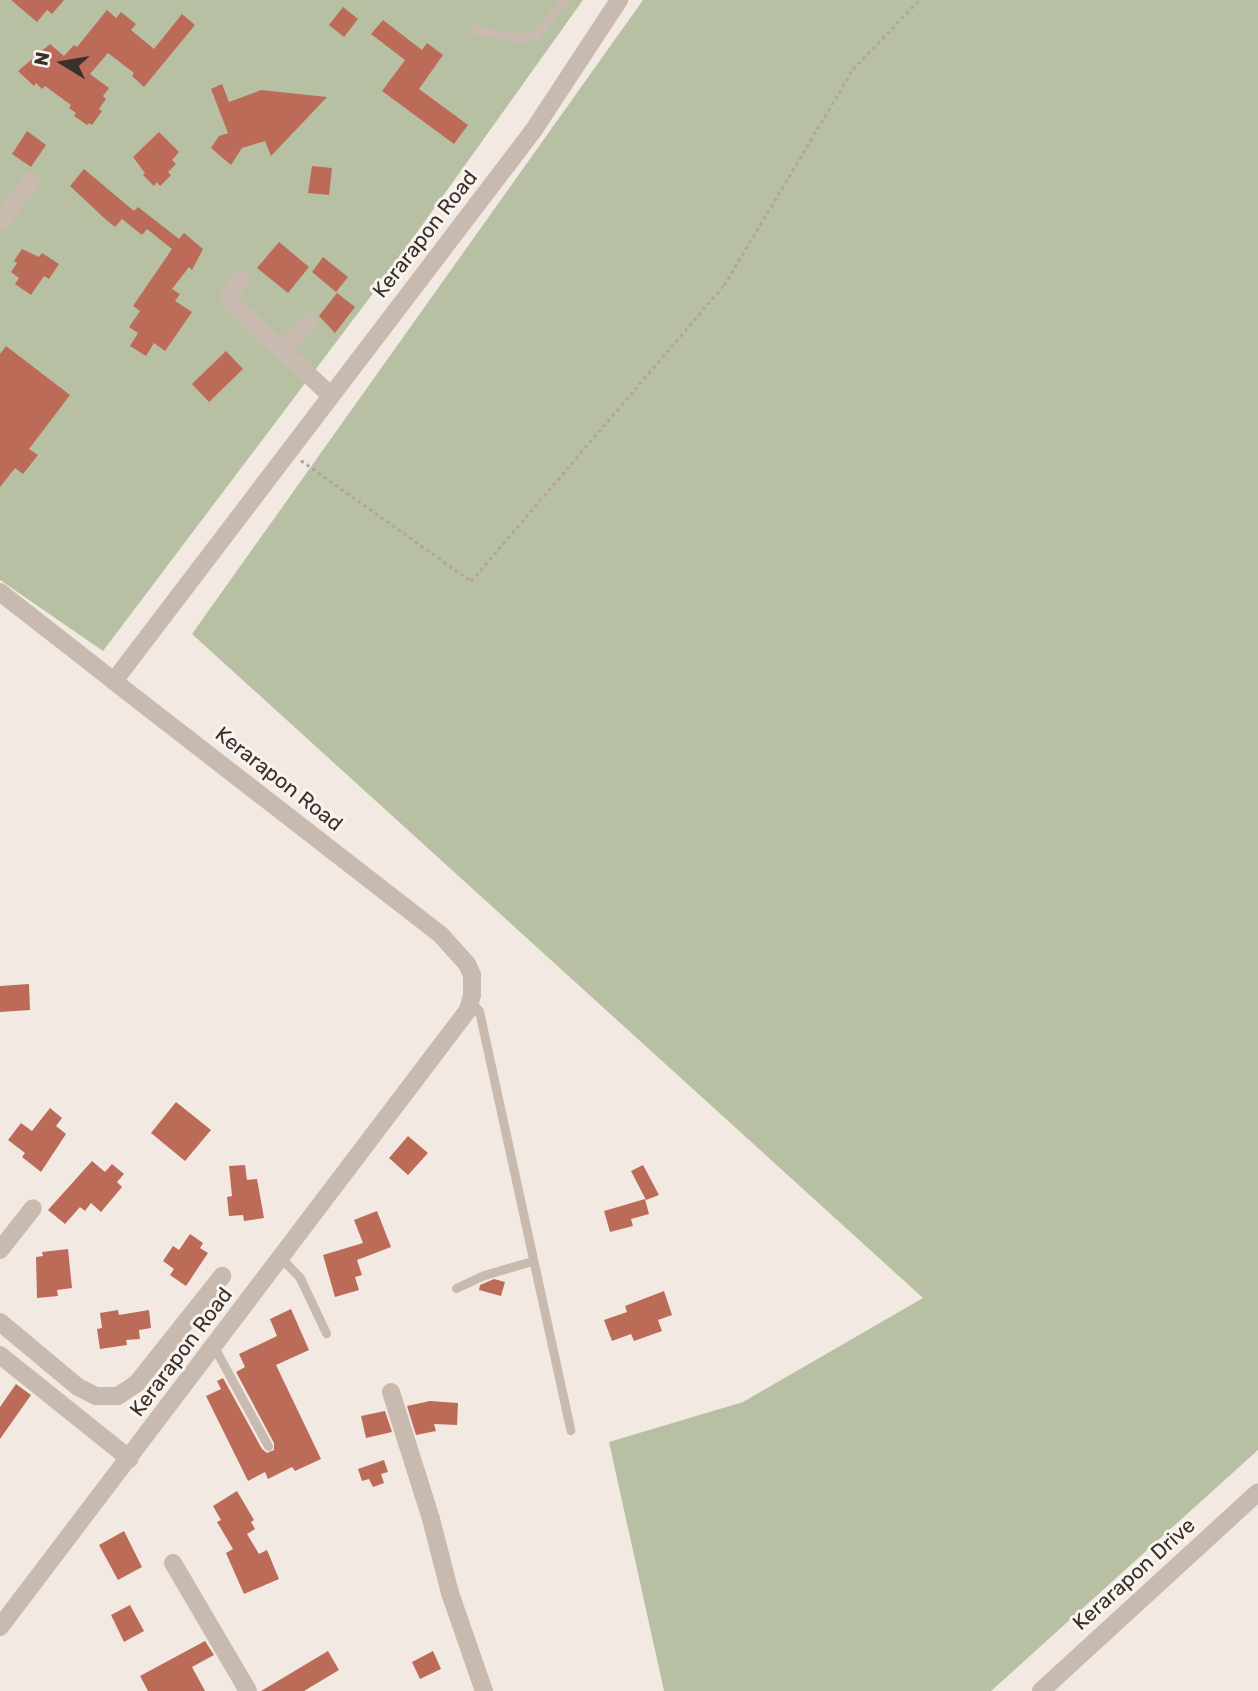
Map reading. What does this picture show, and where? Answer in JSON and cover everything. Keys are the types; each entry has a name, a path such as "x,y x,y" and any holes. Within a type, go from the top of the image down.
{"street":[{"name":"Kerarapon Road","path":"0,1627 468,1010 473,985 467,964 441,935 114,681 329,394 533,131 619,0"},
{"path":"0,222 31,181"},
{"path":"241,279 230,300 329,394"},
{"path":"282,351 309,321"},
{"path":"0,592 114,681"},
{"path":"0,1250 33,1208"},
{"path":"0,1322 78,1387 96,1396 118,1396 137,1383 222,1276"},
{"path":"0,1354 130,1459"},
{"path":"391,1392 431,1519 450,1593 484,1691"},
{"name":"Kerarapon Drive","path":"1041,1691 1258,1492"},
{"path":"173,1563 248,1691"}],"lane":[{"path":"474,29 516,38 535,36 565,0"},
{"path":"471,1001 479,1011 570,1430"},
{"path":"281,1258 300,1278 326,1333"},
{"path":"456,1288 484,1275 533,1261"},
{"path":"214,1347 268,1446"}],"path":[{"path":"287,450 471,581 724,285 853,69 919,0"}],"green space":[{"path":"0,0 583,0 380,284 103,651 0,580"},
{"path":"643,0 1258,0 1258,1450 991,1691 664,1691 609,1442 743,1402 923,1298 192,634"}],"building":[{"path":"11,0 64,0 52,14 47,10 37,22"},
{"path":"343,7 358,19 344,37 329,25"},
{"path":"107,10 116,18 121,12 136,24 131,30 154,49 182,14 195,25 144,87 132,76 134,73 108,53 90,74 109,88 99,109 102,111 92,125 87,125 74,116 76,113 69,108 71,105 45,86 42,89 36,83 34,86 18,71 50,44 64,56 74,45 77,47"},
{"path":"383,20 422,50 427,43 443,55 419,89 468,125 454,144 382,91 405,60 371,34"},
{"path":"222,84 229,102 261,90 327,97 271,156 265,141 242,148 231,165 211,148 219,136 228,133 211,89"},
{"path":"27,131 46,145 31,167 12,154"},
{"path":"159,132 179,152 172,160 176,164 168,172 171,175 160,186 157,182 154,186 143,175 145,173 133,157"},
{"path":"312,166 332,168 329,195 308,193"},
{"path":"84,169 134,211 138,207 179,239 184,233 203,249 192,270 189,267 172,289 180,294 175,301 192,312 165,351 154,343 146,356 130,346 138,333 129,327 140,311 133,306 172,249 147,229 142,235 122,219 115,227 103,217 70,186"},
{"path":"279,242 309,267 288,293 257,268"},
{"path":"22,249 39,257 42,253 59,264 49,279 44,276 31,295 15,284 19,278 11,272"},
{"path":"323,257 348,277 336,292 312,272"},
{"path":"337,293 355,307 335,333 319,316"},
{"path":"6,346 70,395 29,449 38,455 23,474 15,468 0,487 0,354"},
{"path":"226,351 243,369 209,402 192,384"},
{"path":"29,984 30,1010 0,1012 0,986"},
{"path":"176,1102 211,1130 185,1161 151,1133"},
{"path":"50,1108 62,1118 56,1126 66,1134 41,1172 22,1157 25,1153 8,1140 21,1123 32,1131"},
{"path":"408,1136 428,1153 408,1175 389,1158"},
{"path":"92,1161 105,1172 112,1164 124,1174 117,1182 122,1187 101,1212 91,1203 85,1211 80,1207 65,1224 48,1210"},
{"path":"245,1165 247,1180 257,1179 264,1218 244,1221 243,1215 229,1216 227,1197 232,1196 229,1166"},
{"path":"643,1165 659,1195 646,1200 631,1171"},
{"path":"645,1199 649,1214 631,1219 633,1226 610,1232 604,1211"},
{"path":"377,1211 391,1247 357,1260 362,1275 355,1277 359,1290 335,1297 323,1255 363,1243 354,1220"},
{"path":"190,1234 203,1243 200,1248 208,1253 186,1286 170,1275 174,1269 163,1261 173,1246 179,1250"},
{"path":"68,1249 72,1288 57,1290 58,1296 37,1298 36,1257 43,1256 42,1252"},
{"path":"494,1279 505,1282 501,1296 479,1290 480,1285"},
{"path":"664,1291 672,1315 658,1320 662,1331 634,1341 631,1334 612,1341 604,1320 627,1312 625,1306"},
{"path":"291,1309 309,1350 276,1365 321,1459 295,1471 292,1467 268,1479 265,1472 248,1481 206,1396 221,1389 217,1381 223,1378 262,1449 267,1453 274,1450 274,1443 236,1372 245,1367 239,1354 277,1336 270,1319"},
{"path":"118,1310 119,1315 149,1310 151,1328 139,1330 140,1339 126,1340 127,1345 100,1349 97,1329 102,1328 100,1313"},
{"path":"16,1384 31,1395 0,1439 0,1407"},
{"path":"430,1401 458,1403 457,1425 434,1424 436,1431 416,1435 407,1406"},
{"path":"385,1411 392,1432 366,1438 361,1416"},
{"path":"384,1460 388,1472 381,1474 384,1483 373,1487 369,1479 362,1481 358,1469"},
{"path":"237,1491 254,1520 251,1522 255,1529 247,1534 259,1554 267,1550 279,1579 244,1594 226,1553 233,1549 217,1522 221,1520 213,1506"},
{"path":"124,1531 142,1567 118,1580 99,1545"},
{"path":"130,1605 144,1631 124,1642 111,1615"},
{"path":"205,1641 214,1655 192,1667 205,1691 148,1691 140,1676"},
{"path":"328,1651 339,1670 304,1691 261,1691"},
{"path":"433,1651 441,1669 420,1679 412,1662"}]}
